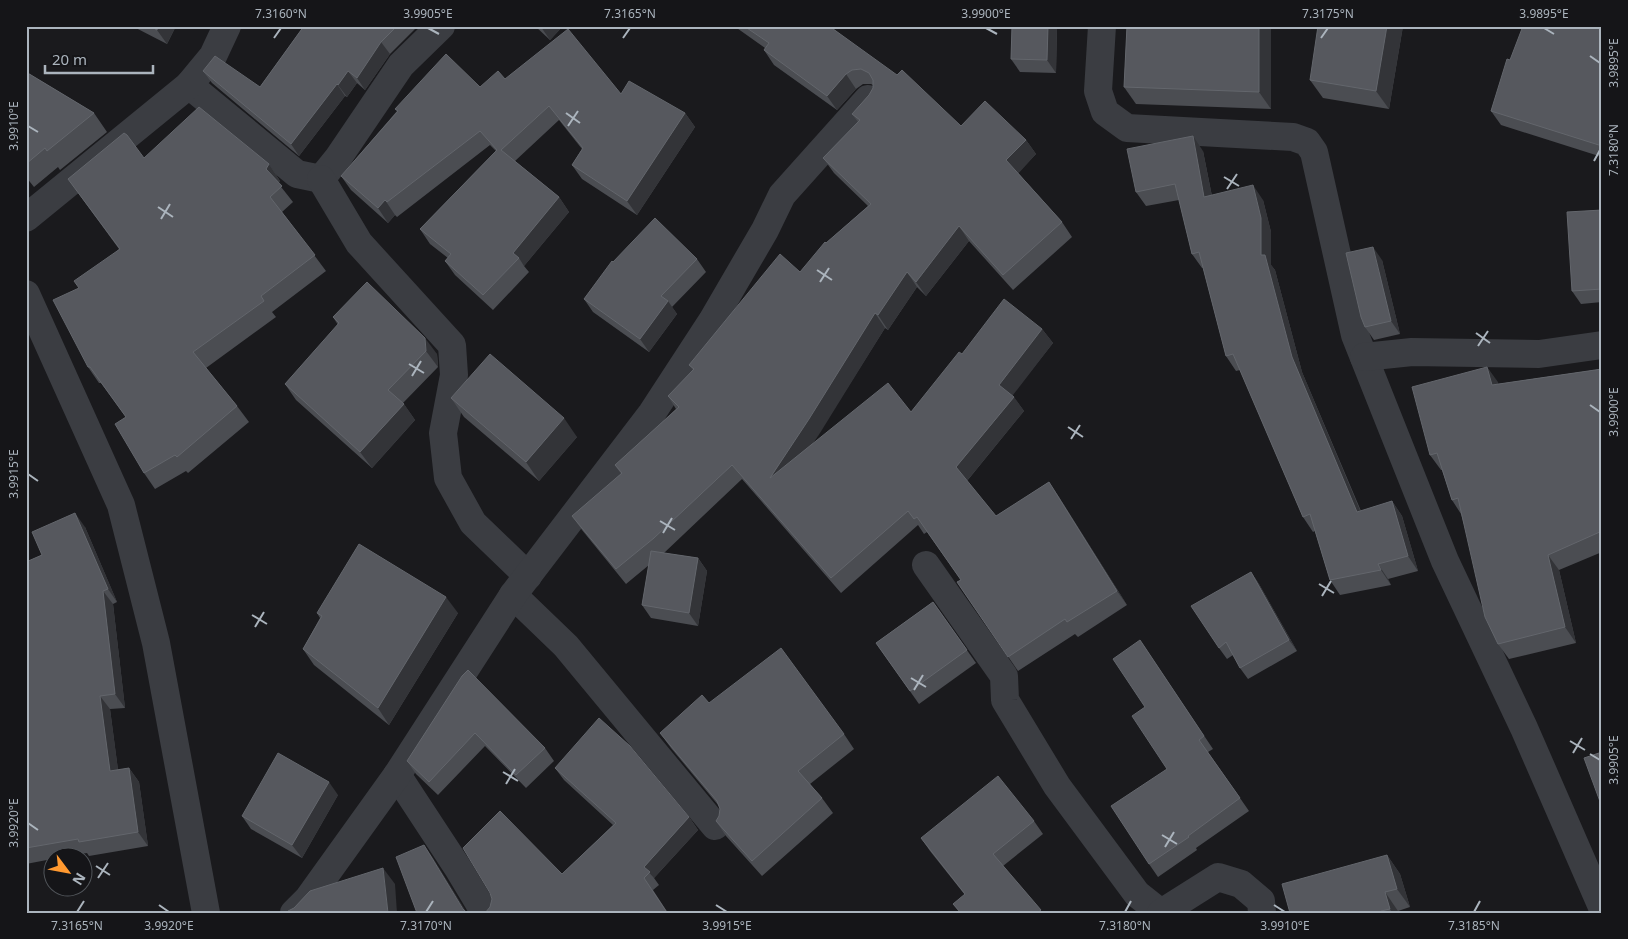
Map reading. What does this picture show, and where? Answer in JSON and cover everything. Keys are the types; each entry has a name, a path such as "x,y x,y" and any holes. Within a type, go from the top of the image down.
{"street":[{"path":"26,218 189,85 213,56 227,26"},
{"path":"321,179 338,158 401,65 441,26"},
{"path":"1102,26 1098,91 1105,112 1127,128 1294,137 1307,142 1314,152 1355,335 1445,561 1524,728 1602,907"},
{"path":"189,85 296,174 321,179 359,243 452,345 454,375 443,433 448,478 473,523 566,646 715,826"},
{"path":"294,913 308,899 398,775 520,586 652,413 712,321 765,230 782,196 868,99"},
{"path":"26,294 121,504 156,642 206,913"},
{"path":"1364,357 1412,352 1539,354 1602,345"},
{"path":"926,565 1004,676 1005,700 1057,786 1137,894 1161,913 1218,876 1241,884 1261,901 1262,913"},
{"path":"398,775 485,913"}],"building":[{"path":"150,26 158,26 157,30"},
{"path":"304,26 397,26 381,42 357,78 348,71 291,144 203,71 215,56 260,87"},
{"path":"744,26 829,26 897,75 902,70 961,126 985,101 1026,140 1006,160 1062,222 1003,275 959,226 916,282 907,272 878,315 875,313 770,478 888,383 911,412 959,352 962,354 1004,299 1042,329 999,385 1014,397 956,467 996,516 1049,482 1117,591 1067,622 1065,619 1008,657 957,582 961,580 917,517 914,519 908,511 831,578 732,465 654,538 616,569 572,516 622,473 615,465 679,407 668,396 694,369 689,365 780,254 800,272 825,242 871,204 823,158 860,120 852,114 873,88 873,80 869,73 861,69 852,70 846,74 827,96 764,50 769,43"},
{"path":"1012,26 1048,26 1047,60 1011,59"},
{"path":"1127,26 1259,26 1259,92 1124,87"},
{"path":"1318,26 1387,26 1376,91 1310,80"},
{"path":"1523,26 1602,26 1602,146 1491,111 1507,59 1510,60"},
{"path":"568,29 621,94 629,81 685,113 627,201 572,165 583,148 549,106 501,150 559,197 513,253 519,258 483,295 445,261 451,254 420,229 497,150 480,131 387,202 385,200 378,208 341,176 398,111 395,109 446,54 480,87 498,71 505,79"},
{"path":"26,72 94,113 47,151 45,148 26,164"},
{"path":"199,107 269,164 266,169 282,186 270,197 315,255 261,296 264,301 193,352 237,406 177,457 175,455 144,473 115,424 126,417 90,367 88,367 53,300 79,288 74,281 120,249 68,179 124,133 144,158"},
{"path":"1193,136 1204,197 1253,185 1261,218 1261,255 1265,255 1292,357 1357,512 1392,501 1408,556 1378,564 1381,570 1330,580 1310,514 1303,517 1233,354 1226,356 1199,252 1192,254 1175,184 1136,192 1127,149"},
{"path":"1602,210 1602,289 1572,291 1567,212"},
{"path":"655,218 697,259 661,296 668,301 640,339 584,299 612,261"},
{"path":"1373,247 1391,321 1365,327 1346,253"},
{"path":"367,282 425,338 426,351 388,390 404,404 360,452 285,384 339,323 333,317"},
{"path":"490,354 564,418 526,462 451,398"},
{"path":"1487,367 1492,385 1602,369 1602,531 1548,555 1565,627 1498,644 1485,617 1458,498 1452,500 1437,453 1430,455 1412,387"},
{"path":"75,513 108,589 103,591 115,694 100,696 110,771 129,768 138,832 79,842 78,839 26,848 26,562 42,555 32,532"},
{"path":"359,544 446,597 378,708 303,649 322,616 317,613"},
{"path":"651,551 698,558 689,613 642,605"},
{"path":"1251,572 1289,640 1240,668 1226,642 1219,648 1191,606"},
{"path":"933,602 967,650 910,691 876,643"},
{"path":"1140,640 1204,736 1199,740 1240,798 1189,837 1149,864 1111,806 1167,769 1132,716 1145,707 1113,659"},
{"path":"781,648 844,734 798,771 822,798 752,861 716,821 720,809 717,801 660,733 702,695 709,703"},
{"path":"468,670 545,748 516,775 475,733 429,782 407,761 462,676"},
{"path":"599,718 630,746 689,817 644,867 650,872 644,878 666,911 663,913 485,913 490,907 492,899 490,893 463,848 500,811 562,874 616,823 555,768"},
{"path":"1602,752 1602,807 1584,758"},
{"path":"278,753 329,782 292,845 242,816"},
{"path":"998,776 1034,821 993,854 1041,910 1037,913 961,913 953,904 965,894 921,838"},
{"path":"424,845 467,913 417,913 396,857"},
{"path":"1387,855 1397,889 1385,892 1390,909 1381,911 1381,913 1290,913 1282,884"},
{"path":"383,868 388,913 289,913 288,911 294,908 310,891"}]}
